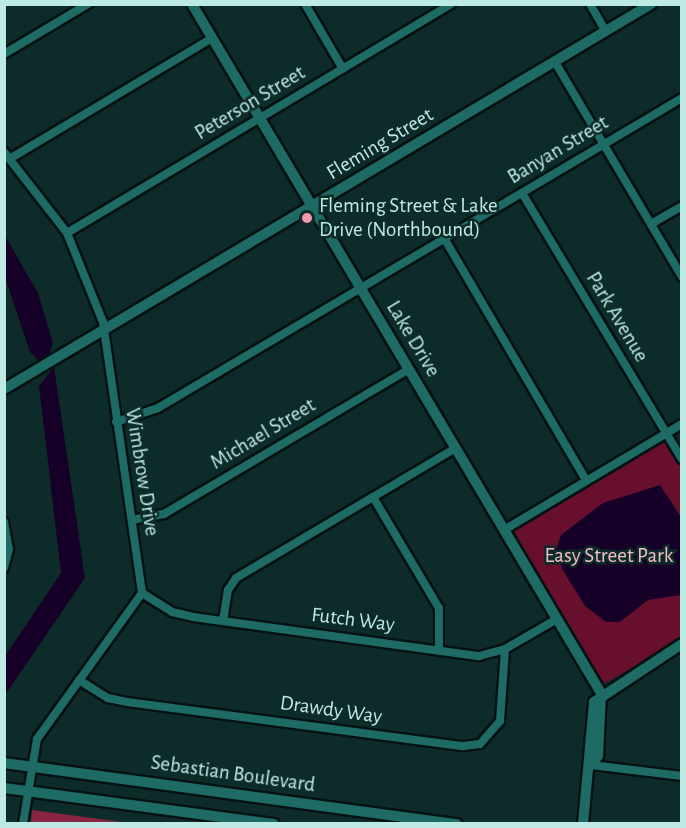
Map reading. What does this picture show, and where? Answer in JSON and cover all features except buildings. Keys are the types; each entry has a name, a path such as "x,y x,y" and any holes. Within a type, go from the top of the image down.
{"street":[{"name":"Lake Drive","path":"192,4 601,693"},
{"path":"305,4 343,69"},
{"name":"Peterson Street","path":"67,232 451,4"},
{"path":"590,4 606,32"},
{"name":"Fleming Street","path":"4,389 651,4"},
{"path":"4,54 83,6"},
{"path":"8,155 212,38"},
{"path":"555,62 681,277"},
{"name":"Banyan Street","path":"116,422 158,408 681,98"},
{"name":"Wimbrow Drive","path":"8,155 67,232 102,331 142,593"},
{"name":"Park Avenue","path":"522,193 681,459"},
{"path":"651,224 681,206"},
{"path":"444,238 586,480"},
{"name":"Michael Street","path":"132,520 164,514 409,369"},
{"path":"504,530 681,424"},
{"path":"223,621 228,590 236,578 456,448"},
{"path":"373,497 440,608 439,650"},
{"path":"4,522 9,549 4,568"},
{"path":"23,824 37,739 142,593"},
{"name":"Futch Way","path":"142,593 172,612 479,656 505,649 557,619"},
{"path":"583,824 591,765 594,702 601,693 681,644"},
{"name":"Drawdy Way","path":"79,680 108,698 127,702 463,746 480,744 500,721 505,649"},
{"name":"Sebastian Boulevard","path":"4,763 457,824"},
{"path":"591,765 681,776"},
{"name":"Sebastian Boulevard","path":"4,788 274,824"}],"green space":[{"name":"Easy Street Park","path":"657,442 670,445 681,465 681,641 603,684 512,533"}],"shaded area":[{"path":"4,234 38,293 53,343 48,357 40,362 30,352 5,277"},
{"path":"54,367 85,578 5,695 5,656 61,573 39,386"},
{"path":"660,485 681,517 681,595 648,600 620,622 606,622 585,606 562,569 556,550 561,535 603,503"},
{"path":"32,810 130,823 31,823"}],"place":[{"name":"Fleming Street & Lake Drive (Northbound)","path":"307,218"}]}
